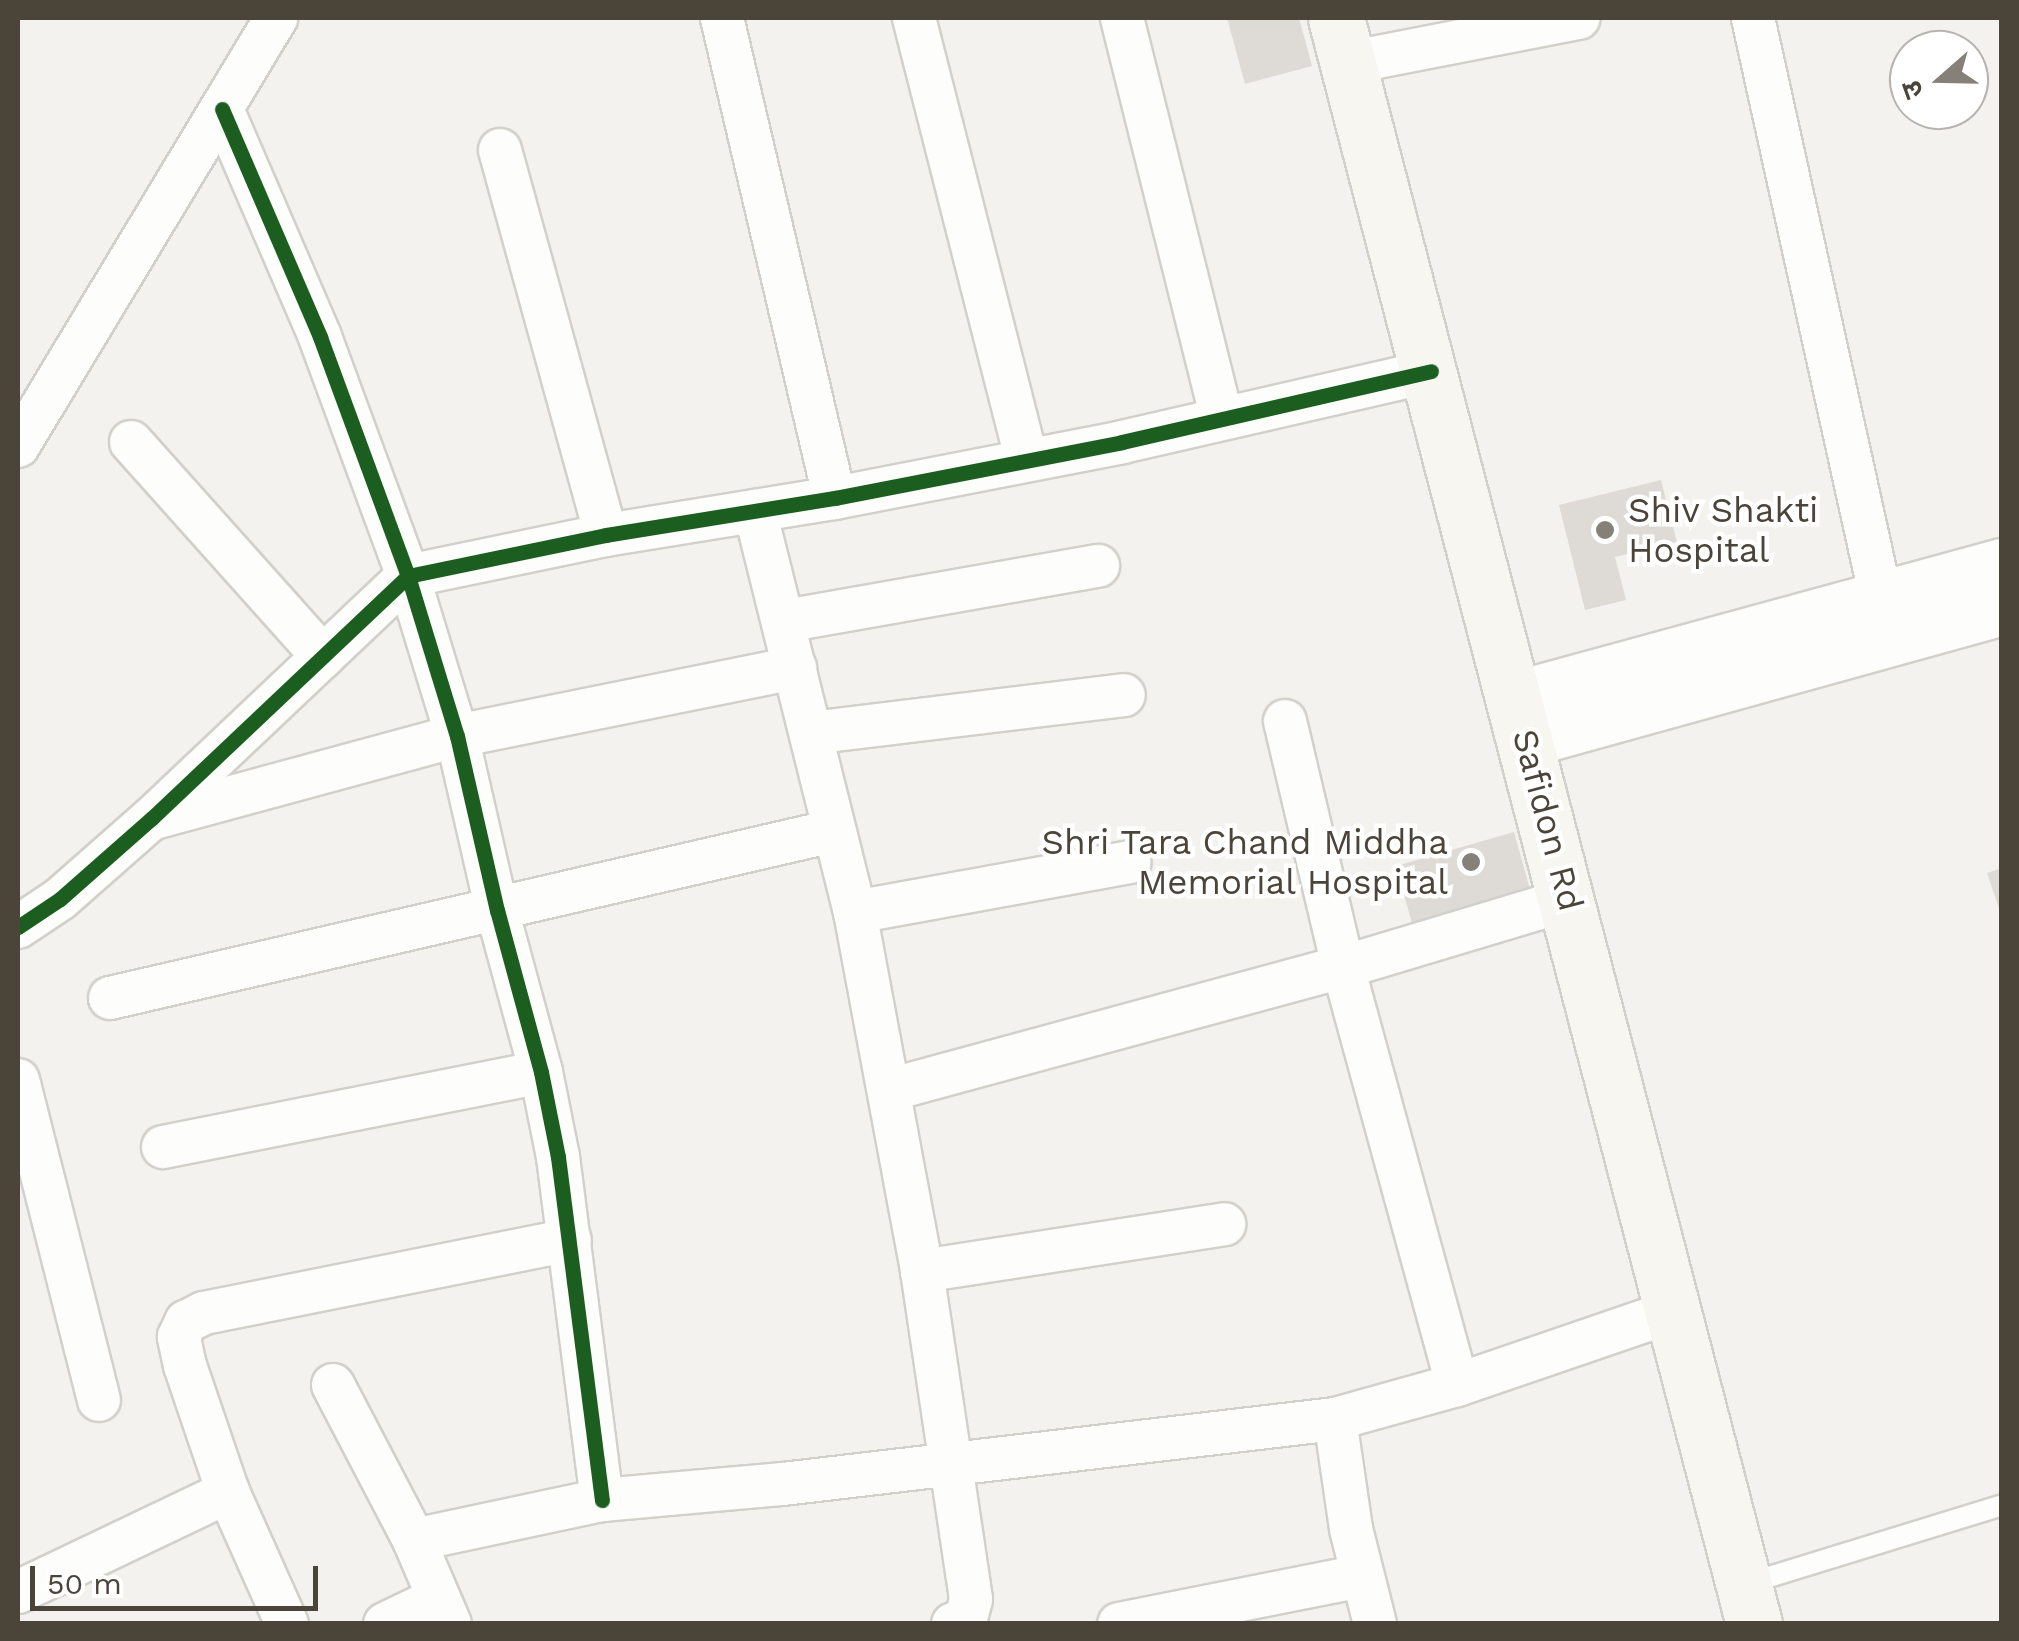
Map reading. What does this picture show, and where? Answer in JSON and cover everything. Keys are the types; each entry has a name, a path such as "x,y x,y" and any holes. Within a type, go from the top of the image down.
{"main road":[{"name":"Safidon Rd","path":"1342,40 1569,899 1749,1604"}],"street":[{"path":"18,446 276,18"},
{"path":"722,18 835,498"},
{"path":"914,18 1026,459"},
{"path":"1122,18 1221,416"},
{"path":"1342,40 1579,18"},
{"path":"1753,18 1881,598"},
{"path":"222,109 303,291 408,576 457,736 497,910 541,1072 570,1240 602,1500"},
{"path":"500,150 606,535"},
{"path":"18,926 60,899 152,818 408,576 606,535 835,498 1122,442 1221,416 1431,371"},
{"path":"132,442 322,657"},
{"path":"755,510 786,621 855,912 922,1271 973,1620"},
{"path":"1521,719 1881,598 2002,565"},
{"path":"786,621 1098,566"},
{"path":"1521,719 2002,609"},
{"path":"152,818 457,736 795,668"},
{"path":"812,733 1124,694"},
{"path":"1285,720 1343,967 1457,1385"},
{"path":"110,998 833,831"},
{"path":"855,912 1128,862"},
{"path":"889,1090 1343,967 1569,899"},
{"path":"163,1147 541,1072"},
{"path":"18,1080 99,1400"},
{"path":"922,1271 1224,1224"},
{"path":"288,1624 228,1492 184,1366 180,1336 186,1322 204,1313 570,1240"},
{"path":"414,1540 602,1500 1335,1419 1457,1385 1673,1311"},
{"path":"334,1385 414,1540 443,1611 385,1624"},
{"path":"1335,1419 1361,1576 1375,1624"},
{"path":"18,1592 228,1492"},
{"path":"1119,1624 1361,1576"}],"lane":[{"path":"1749,1604 2002,1505"}],"building":[{"path":"1227,18 1299,18 1312,66 1245,84"},
{"path":"1661,480 1677,542 1615,557 1626,600 1585,610 1559,505"},
{"path":"1514,832 1531,893 1413,927 1396,866"},
{"path":"2002,868 2002,914 2001,914 1987,873"}],"cycle path":[{"path":"222,109 320,337 408,576 457,736 497,910 541,1072 558,1157 602,1500"},
{"path":"18,927 60,899 152,818 408,576 606,535 835,498 1122,442 1431,371"}],"place":[{"name":"Shiv Shakti Hospital","path":"1605,530"},
{"name":"Shri Tara Chand Middha Memorial Hospital","path":"1471,862"}]}
